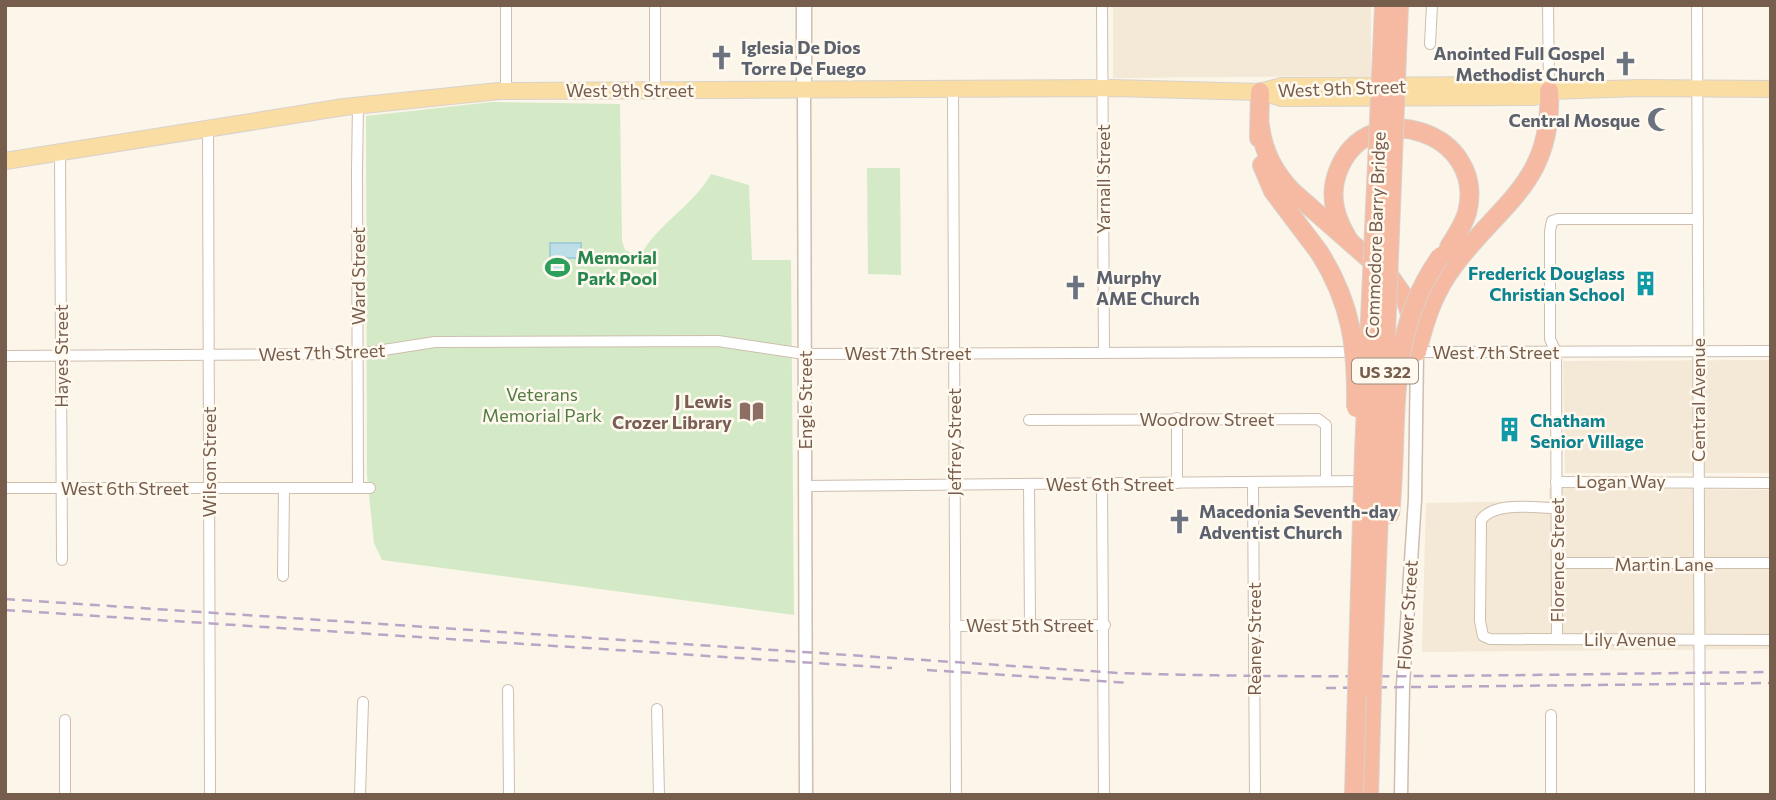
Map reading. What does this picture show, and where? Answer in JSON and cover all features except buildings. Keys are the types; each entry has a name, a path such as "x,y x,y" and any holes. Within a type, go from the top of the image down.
{"highway":[{"name":"US 322","path":"1384,5 1390,54"},
{"name":"US 322","path":"1390,54 1399,5"},
{"name":"Commodore Barry Bridge","path":"1353,795 1364,452 1390,54"},
{"name":"Commodore Barry Bridge","path":"1368,795 1390,54"},
{"path":"1417,352 1427,313 1447,275 1530,177 1545,143 1549,91"},
{"path":"1260,92 1260,158 1269,183 1334,277 1345,303 1357,361 1355,469 1358,674"},
{"path":"1260,125 1266,153 1279,177 1391,278 1401,291 1412,314 1417,352"},
{"path":"1350,242 1338,222 1334,205 1335,179 1352,148 1374,133 1409,128 1442,142 1454,154 1464,169 1469,195 1467,213 1460,229 1414,302 1400,353 1392,492 1372,689"},
{"path":"1445,251 1465,230 1530,177"}],"main road":[{"name":"Engle Street","path":"804,5 804,90"},
{"name":"West 9th Street","path":"5,161 358,106 506,91 1102,88 1260,92 1282,98 1534,97 1549,91 1639,88 1771,89"}],"street":[{"path":"506,5 506,91"},
{"path":"655,5 655,90"},
{"name":"Yarnall Street","path":"1102,5 1104,353"},
{"path":"1430,44 1432,5"},
{"path":"1548,5 1549,91"},
{"name":"Central Avenue","path":"1697,5 1700,795"},
{"name":"Jeffrey Street","path":"953,89 956,795"},
{"name":"Engle Street","path":"804,90 806,795"},
{"name":"Ward Street","path":"358,106 358,488"},
{"name":"Wilson Street","path":"208,129 210,795"},
{"name":"Hayes Street","path":"60,152 62,560"},
{"name":"Florence Street","path":"1557,639 1556,352 1550,339 1549,231 1552,221 1698,219"},
{"name":"West 7th Street","path":"5,356 358,354 435,342 705,341 736,342 805,354 1771,351"},
{"name":"Flower Street","path":"1401,795 1403,685 1415,480 1417,352"},
{"path":"1177,418 1177,483"},
{"name":"Woodrow Street","path":"1029,420 1318,419 1326,425 1326,481"},
{"name":"West 6th Street","path":"805,486 1415,480"},
{"name":"Logan Way","path":"1556,482 1771,483"},
{"name":"Reaney Street","path":"1253,483 1255,795"},
{"path":"1029,484 1030,625"},
{"path":"1102,484 1104,795"},
{"name":"West 6th Street","path":"5,488 370,488"},
{"path":"283,576 284,488"},
{"name":"Lily Avenue","path":"1556,508 1496,508 1485,513 1481,520 1480,621 1483,636 1490,639 1771,640"},
{"name":"Martin Lane","path":"1557,563 1771,564"},
{"name":"West 5th Street","path":"955,626 1105,625"},
{"path":"508,690 509,795"},
{"path":"360,795 363,702"},
{"path":"657,709 659,795"},
{"path":"1551,715 1552,795"},
{"path":"65,720 65,795"}],"shaded area":[{"path":"1113,5 1371,5 1371,76 1113,78"},
{"path":"1771,360 1771,473 1565,473 1563,361"},
{"path":"1549,488 1771,490 1771,649 1422,652 1426,503 1549,501"}],"green space":[{"name":"Veterans Memorial Park","path":"492,102 620,104 622,241 625,250 633,254 642,253 658,232 696,195 711,174 749,185 752,260 791,260 794,615 382,560 374,543 367,476 366,116"},
{"path":"867,168 900,168 901,275 868,274"}],"water":[{"name":"Memorial Park Pool","path":"550,243 581,243 581,258 564,258 564,276 550,276"}],"railway":[{"path":"5,599 1119,673 1363,676 1771,672"},
{"path":"5,610 892,668"},
{"path":"927,670 1130,683"},
{"path":"1326,688 1771,683"}],"place":[{"name":"Iglesia De Dios Torre De Fuego","path":"721,57"},
{"name":"Anointed Full Gospel Methodist Church","path":"1625,63"},
{"name":"Central Mosque","path":"1660,120"},
{"name":"Memorial Park Pool","path":"557,267"},
{"name":"Frederick Douglass Christian School","path":"1645,283"},
{"name":"Murphy AME Church","path":"1076,287"},
{"name":"J Lewis Crozer Library","path":"752,411"},
{"name":"Chatham Senior Village","path":"1510,430"},
{"name":"Macedonia Seventh-day Adventist Church","path":"1179,521"}]}
